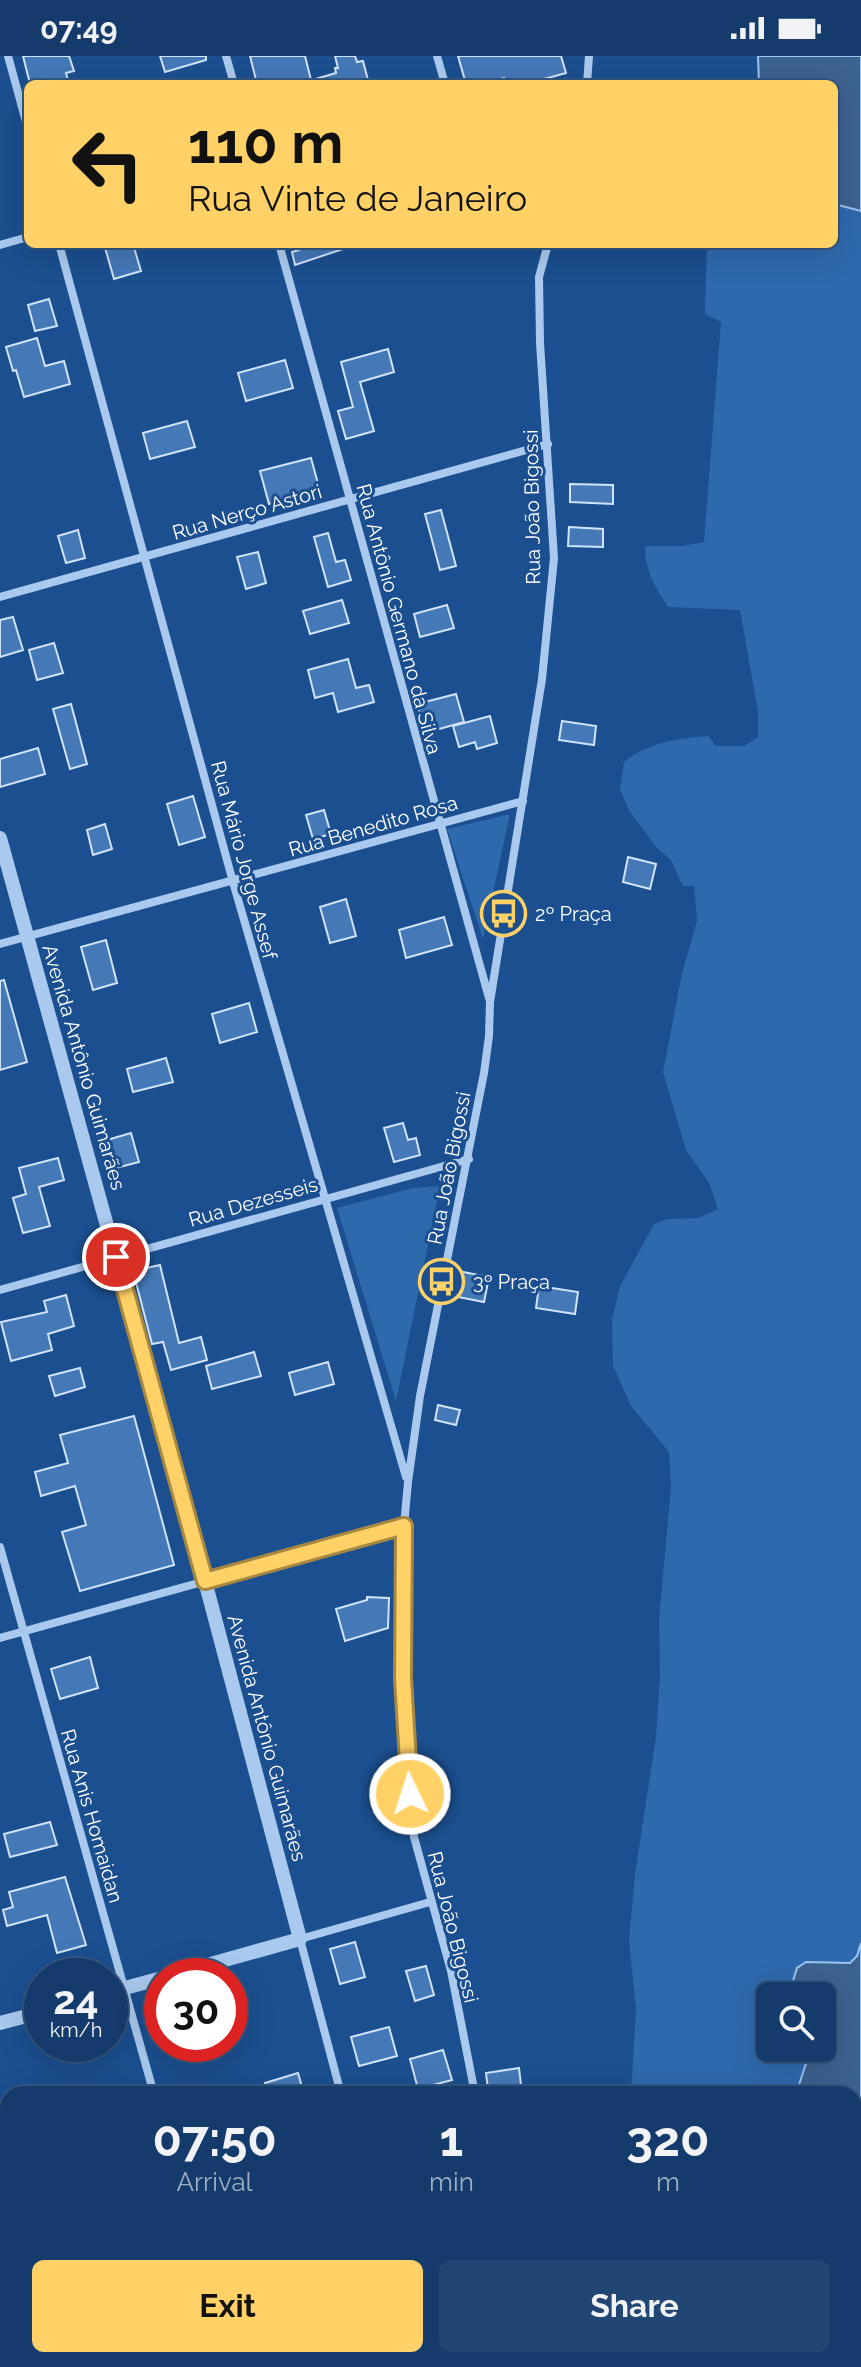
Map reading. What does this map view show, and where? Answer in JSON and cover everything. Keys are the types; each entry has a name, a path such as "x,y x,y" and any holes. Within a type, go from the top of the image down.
{"street":[{"path":"8,56 24,114"},
{"path":"226,56 233,80"},
{"path":"437,56 444,80"},
{"path":"587,80 589,56"},
{"path":"0,245 24,238"},
{"name":"Rua Mário Jorge Assef","path":"60,248 233,882 408,1482"},
{"name":"Rua Antônio Germano da Silva","path":"280,248 490,1002"},
{"name":"Rua João Bigossi","path":"473,2086 451,1971 430,1902 412,1823 403,1679 404,1526 420,1396 469,1159 489,1036 490,1002 542,679 554,558 540,343 539,277 547,248"},
{"name":"Rua Nerço Astori","path":"0,597 548,444"},
{"name":"Rua Benedito Rosa","path":"0,944 523,801"},
{"name":"Avenida Antônio Guimarães","path":"0,838 205,1581 339,2086"},
{"name":"Rua Dezesseis","path":"0,1290 469,1159"},
{"path":"0,1638 404,1526"},
{"name":"Rua Anis Homaidan","path":"0,1547 109,1958"},
{"path":"232,1958 430,1902"},
{"path":"0,2023 24,2017"},
{"name":"Rua Anis Homaidan","path":"128,2021 151,2086"}],"shaded area":[{"path":"758,56 861,56 861,211 838,205 838,80 759,80"},
{"path":"838,205 861,211 861,1943 857,1956 850,1963 829,1962 805,1982 756,1982 756,2062 806,2062 799,2086 631,2086 636,2009 629,1940 635,1874 656,1737 660,1675 659,1620 671,1487 669,1452 631,1406 613,1366 612,1320 620,1286 654,1224 668,1219 698,1218 718,1209 709,1183 686,1150 663,1072 682,973 697,921 694,886 683,886 671,860 656,847 629,810 620,790 624,762 653,746 708,736 716,746 744,746 758,737 758,712 740,610 668,607 652,578 645,546 682,546 704,542 721,322 705,314 707,248 838,248"},
{"path":"510,814 483,939 447,829"},
{"path":"440,1186 396,1401 337,1208 413,1188"},
{"path":"861,1943 861,2086 799,2086 806,2062 836,2062 836,1982 793,1982 797,1968 806,1962 850,1963 857,1956"}],"building":[{"path":"23,56 69,56 74,71 66,73 68,80 29,80"},
{"path":"160,56 206,56 206,60 165,72"},
{"path":"250,56 305,56 311,80 256,80"},
{"path":"335,56 355,56 357,62 363,61 368,80 312,80 336,73 335,68 338,68"},
{"path":"458,56 561,56 566,73 541,80 465,80"},
{"path":"105,248 134,248 141,271 114,279"},
{"path":"346,248 295,265 292,252"},
{"path":"49,299 57,326 35,331 28,305"},
{"path":"37,338 45,366 64,361 70,384 24,397 6,347"},
{"path":"388,349 394,372 360,382 374,431 346,439 338,411 353,407 341,362"},
{"path":"285,360 293,388 246,401 238,373"},
{"path":"187,421 195,447 150,459 143,433"},
{"path":"311,458 320,491 269,504 260,471"},
{"path":"570,484 613,485 613,504 570,502"},
{"path":"441,510 456,566 440,570 425,514"},
{"path":"569,527 603,529 603,547 568,546"},
{"path":"78,530 85,558 66,563 58,536"},
{"path":"328,533 336,562 345,560 351,580 328,587 314,537"},
{"path":"258,552 266,583 246,589 237,557"},
{"path":"342,600 349,623 310,634 303,611"},
{"path":"447,605 454,628 420,637 414,614"},
{"path":"13,617 23,650 0,657 0,620"},
{"path":"54,643 63,673 37,680 29,650"},
{"path":"348,659 356,688 369,685 374,702 338,712 333,693 315,698 308,670"},
{"path":"456,694 464,722 425,733 417,704"},
{"path":"71,704 87,764 70,769 53,709"},
{"path":"490,716 497,743 477,749 475,742 459,747 453,726"},
{"path":"562,721 596,726 594,745 559,740"},
{"path":"38,748 45,774 0,787 0,759"},
{"path":"193,796 205,837 179,845 167,804"},
{"path":"324,810 331,834 313,839 306,815"},
{"path":"105,824 112,849 93,855 87,830"},
{"path":"628,857 656,864 650,889 623,882"},
{"path":"346,899 356,936 330,943 320,907"},
{"path":"444,917 452,945 406,958 399,930"},
{"path":"106,940 117,983 93,990 81,947"},
{"path":"4,980 27,1062 0,1070 0,981"},
{"path":"249,1003 257,1032 220,1043 212,1014"},
{"path":"166,1058 173,1082 133,1092 127,1069"},
{"path":"403,1123 408,1140 416,1138 420,1155 394,1162 384,1128"},
{"path":"131,1133 139,1162 108,1170 100,1142"},
{"path":"58,1158 64,1180 39,1187 50,1226 23,1233 13,1198 26,1194 19,1168"},
{"path":"160,1265 179,1343 201,1337 207,1360 171,1370 163,1342 152,1344 133,1271"},
{"path":"458,1271 489,1277 484,1302 453,1296"},
{"path":"539,1286 578,1292 575,1314 536,1308"},
{"path":"66,1295 74,1326 48,1334 52,1350 11,1361 1,1322 47,1312 44,1301"},
{"path":"254,1352 261,1376 212,1389 206,1366"},
{"path":"328,1362 334,1384 295,1395 289,1373"},
{"path":"80,1368 85,1387 55,1396 49,1376"},
{"path":"438,1405 460,1410 456,1425 435,1420"},
{"path":"134,1416 174,1565 80,1591 62,1532 86,1525 75,1486 41,1496 35,1472 68,1463 60,1435"},
{"path":"367,1597 389,1598 388,1628 345,1641 336,1609 367,1600"},
{"path":"90,1657 98,1688 60,1699 51,1669"},
{"path":"50,1822 57,1845 10,1857 4,1834"},
{"path":"65,1877 86,1945 57,1953 47,1915 7,1926 3,1910 13,1907 9,1892"},
{"path":"355,1942 365,1977 340,1984 330,1949"},
{"path":"426,1966 434,1995 415,2001 406,1971"},
{"path":"389,2027 397,2056 359,2066 351,2037"},
{"path":"443,2050 452,2080 417,2086 410,2059"},
{"path":"519,2068 521,2085 488,2086 486,2073"},
{"path":"298,2073 302,2086 266,2086 265,2083"}],"place":[{"name":"2º Praça","path":"504,914"},
{"name":"3º Praça","path":"442,1282"}],"route":[{"path":"116,1257 205,1581 404,1526 403,1679 410,1794"}]}
